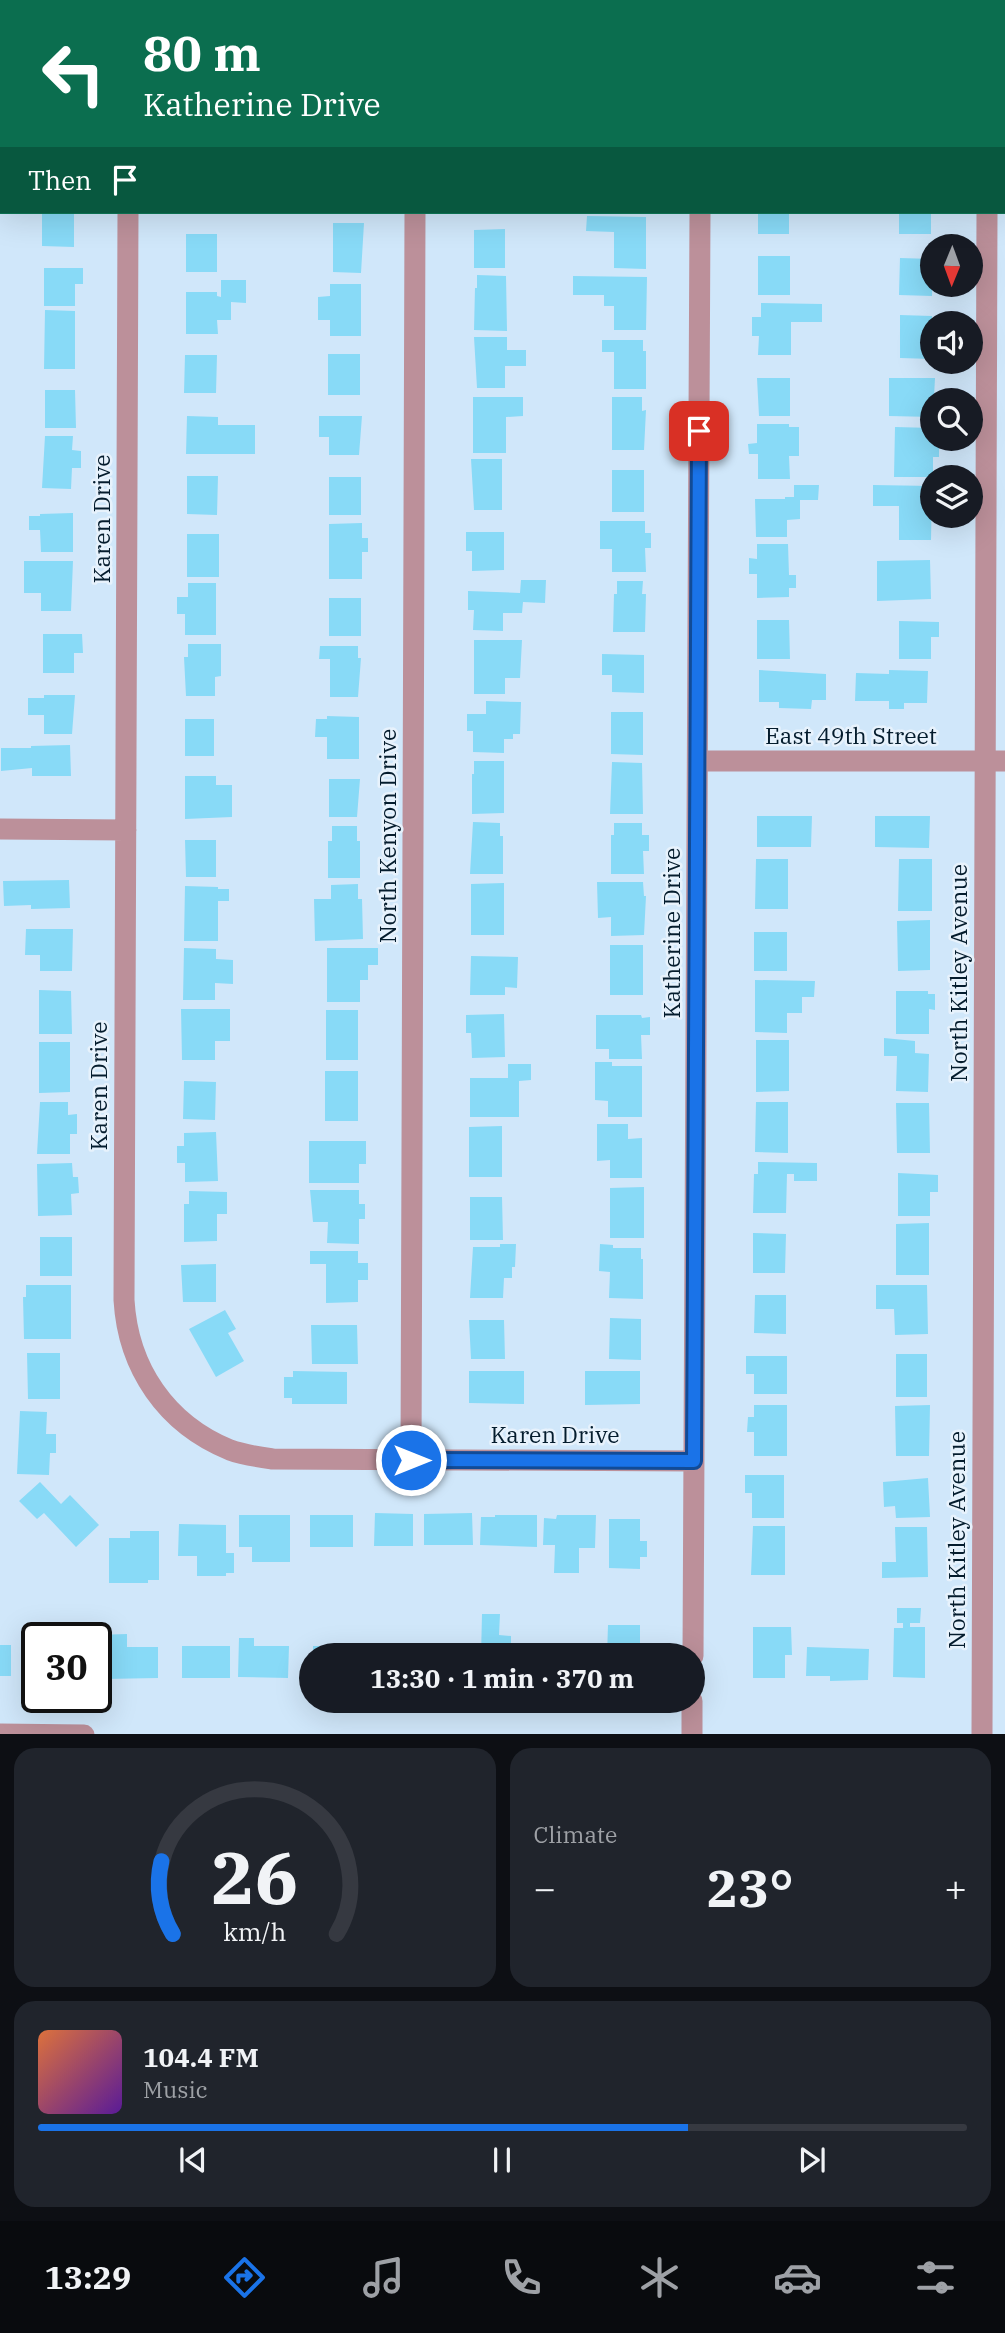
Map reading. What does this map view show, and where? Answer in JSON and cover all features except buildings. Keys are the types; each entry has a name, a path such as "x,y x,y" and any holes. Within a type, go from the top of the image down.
{"street":[{"name":"Karen Drive","path":"128,214 124,1300 131,1345 139,1366 150,1386 172,1413 198,1434 229,1449 273,1460 694,1461"},
{"name":"North Kenyon Drive","path":"411,1460 415,214"},
{"name":"Katherine Drive","path":"693,1643 700,214"},
{"name":"North Kitley Avenue","path":"982,1734 995,761 987,214"},
{"name":"East 49th Street","path":"698,761 995,761"},
{"path":"0,829 126,830"},
{"path":"692,1713 692,1734"},
{"path":"0,1734 84,1734"}],"route":[{"path":"411,1460 694,1461 699,431"}]}
